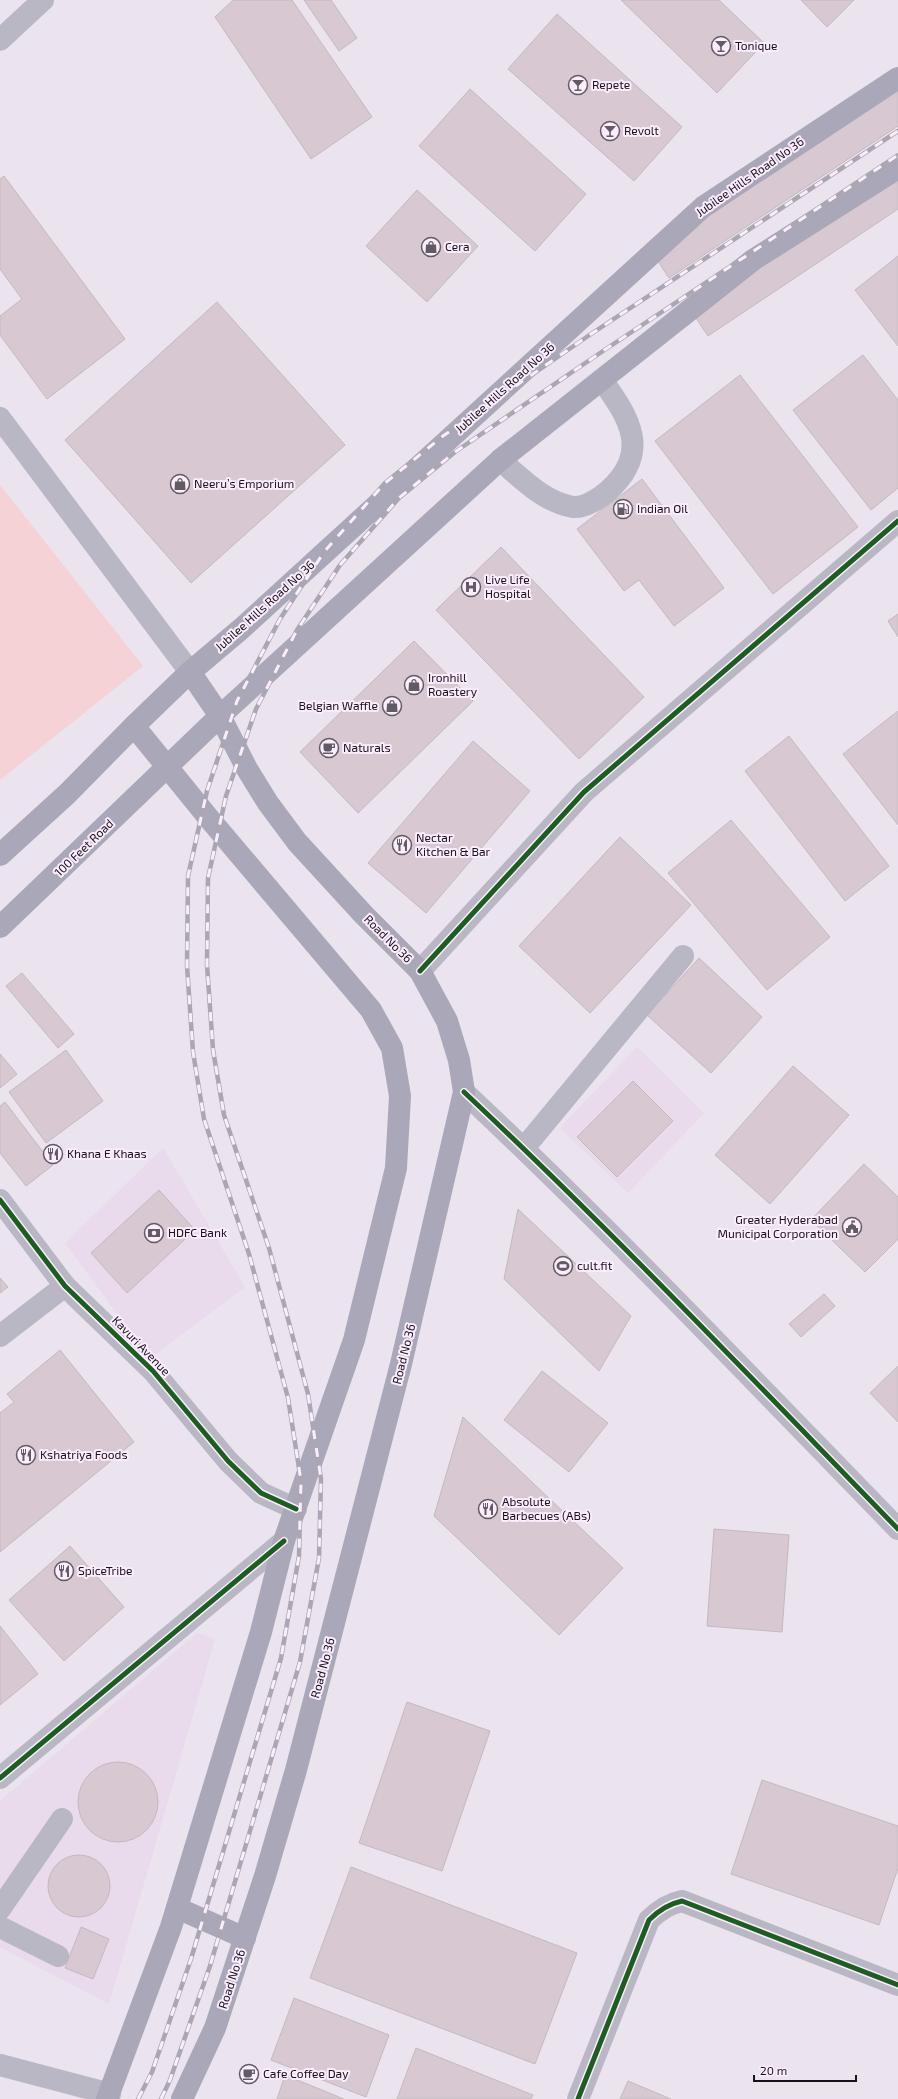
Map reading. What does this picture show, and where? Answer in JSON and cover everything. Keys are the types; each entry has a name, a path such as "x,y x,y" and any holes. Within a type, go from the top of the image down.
{"main road":[{"name":"Jubilee Hills Road No 36","path":"134,726 190,672 247,624 703,207 898,78"},
{"path":"167,768 220,716 500,460 753,260 898,168"},
{"name":"Road No 36","path":"182,2099 215,2028 266,1876 296,1770 402,1364 464,1092 459,1060 447,1021 420,971 364,915 297,842 247,769 220,716 190,672"},
{"path":"0,855 67,794 134,726 167,768 371,1010 392,1048 400,1096 396,1168 354,1340 284,1542 261,1632 177,1908 108,2097"},
{"name":"100 Feet Road","path":"0,927 167,768"},
{"path":"177,1908 245,1938"}],"street":[{"path":"0,40 44,0"},
{"path":"500,460 552,501 575,507 599,499 617,483 629,466 634,438 624,410 602,380"},
{"path":"0,418 190,672"},
{"path":"420,971 584,792 898,521"},
{"path":"524,1148 683,956"},
{"path":"464,1092 524,1148 654,1278 898,1529"},
{"name":"Kavuri Avenue","path":"0,1200 66,1286 153,1371 208,1437 261,1494 296,1509"},
{"path":"0,1336 66,1286"},
{"path":"0,1778 284,1542"},
{"path":"0,1909 62,1819"},
{"path":"578,2099 649,1920 659,1910 672,1903 682,1901 898,1985"},
{"path":"0,1927 58,1956"},
{"path":"0,2065 108,2097"}],"shaded area":[{"path":"0,485 143,666 0,780"},
{"path":"637,1047 704,1113 628,1193 560,1128"},
{"path":"163,1148 245,1287 150,1358 65,1243"},
{"path":"197,1633 215,1639 109,2004 0,1947 0,1801"}],"building":[{"path":"233,0 292,0 372,117 311,159 215,17"},
{"path":"304,0 331,0 357,38 339,51"},
{"path":"621,0 719,0 764,43 717,93"},
{"path":"801,0 854,0 827,27"},
{"path":"557,14 682,127 634,181 508,69"},
{"path":"898,80 898,126 669,278 648,246"},
{"path":"470,89 586,194 535,251 419,146"},
{"path":"898,161 898,209 708,336 686,303"},
{"path":"4,176 125,339 47,399 0,335 0,316 22,299 0,269 0,179"},
{"path":"417,190 478,246 427,302 366,246"},
{"path":"898,256 898,346 855,290"},
{"path":"217,302 345,445 191,583 65,440"},
{"path":"863,355 898,400 898,488 871,510 793,410"},
{"path":"740,375 858,527 773,594 655,441"},
{"path":"642,479 724,588 674,626 639,580 624,591 577,529"},
{"path":"501,547 644,697 579,759 436,610"},
{"path":"898,614 898,637 888,621"},
{"path":"414,641 473,701 358,813 300,752"},
{"path":"898,711 898,825 843,754"},
{"path":"789,736 889,866 845,901 745,771"},
{"path":"473,741 530,791 426,913 368,863"},
{"path":"731,820 830,937 767,990 668,873"},
{"path":"620,837 691,905 590,1013 519,946"},
{"path":"699,958 762,1017 711,1073 647,1015"},
{"path":"22,973 74,1034 58,1048 6,986"},
{"path":"66,1050 103,1101 46,1143 9,1092"},
{"path":"0,1054 17,1074 0,1088"},
{"path":"793,1066 849,1115 770,1204 715,1155"},
{"path":"633,1081 673,1121 617,1177 577,1137"},
{"path":"5,1102 53,1165 26,1186 0,1153 0,1106"},
{"path":"864,1164 898,1197 898,1239 865,1272 811,1220"},
{"path":"159,1190 195,1230 127,1293 91,1253"},
{"path":"518,1209 631,1316 599,1371 504,1279"},
{"path":"0,1278 8,1287 0,1293"},
{"path":"824,1294 835,1306 801,1337 789,1324"},
{"path":"60,1350 134,1442 0,1552 0,1413 14,1402 7,1394"},
{"path":"898,1366 898,1422 870,1393"},
{"path":"542,1371 608,1423 569,1472 504,1420"},
{"path":"463,1417 623,1568 559,1635 434,1516"},
{"path":"714,1529 789,1535 782,1632 707,1626"},
{"path":"70,1546 124,1607 64,1661 9,1600"},
{"path":"0,1626 38,1674 0,1705"},
{"path":"407,1702 490,1731 442,1871 359,1843"},
{"path":"118,1762 133,1765 146,1774 155,1787 158,1802 155,1817 146,1830 133,1839 118,1842 103,1839 90,1830 81,1817 78,1802 81,1787 90,1774 103,1765"},
{"path":"762,1780 898,1826 898,1868 879,1925 731,1874"},
{"path":"73,1855 85,1855 101,1864 108,1874 110,1886 108,1898 101,1908 85,1917 73,1917 62,1912 53,1903 48,1892 48,1880 53,1869 62,1860"},
{"path":"351,1867 577,1953 535,2064 310,1978"},
{"path":"81,1927 109,1939 93,1979 65,1968"},
{"path":"294,1998 389,2035 366,2097 271,2060"},
{"path":"416,2048 533,2095 531,2099 397,2099"},
{"path":"285,2075 344,2099 277,2099"},
{"path":"628,2081 671,2099 620,2099"}],"railway":[{"path":"138,2099 152,2072 191,1959 281,1658 299,1556 301,1481 288,1398 249,1254 204,1119 193,1052 187,966 188,876 207,791 237,701 280,619 324,552 385,483 443,436 591,334 898,131"},
{"path":"161,2099 170,2080 210,1966 300,1662 319,1558 321,1479 308,1394 269,1248 224,1115 213,1050 207,965 208,878 226,796 256,709 297,630 340,565 399,498 455,452 603,351 898,155"}],"cycle path":[{"path":"420,971 584,792 898,521"},
{"path":"464,1092 630,1253 898,1529"},
{"path":"0,1200 65,1286 153,1371 228,1461 261,1493 296,1509"},
{"path":"0,1778 284,1541"},
{"path":"578,2099 649,1920 660,1910 672,1904 682,1901 898,1985"}],"place":[{"name":"Tonique","path":"721,46"},
{"name":"Repete","path":"578,85"},
{"name":"Revolt","path":"610,131"},
{"name":"Cera","path":"431,247"},
{"name":"Neeru’s Emporium","path":"180,484"},
{"name":"Indian Oil","path":"623,509"},
{"name":"Live Life Hospital","path":"471,587"},
{"name":"Ironhill Roastery","path":"414,685"},
{"name":"Belgian Waffle","path":"392,706"},
{"name":"Naturals","path":"329,748"},
{"name":"Nectar Kitchen & Bar","path":"402,845"},
{"name":"Khana E Khaas","path":"53,1154"},
{"name":"Greater Hyderabad Municipal Corporation","path":"852,1227"},
{"name":"HDFC Bank","path":"154,1233"},
{"name":"cult.fit","path":"563,1266"},
{"name":"Kshatriya Foods","path":"26,1455"},
{"name":"Absolute Barbecues (ABs)","path":"488,1509"},
{"name":"SpiceTribe","path":"64,1571"},
{"name":"Cafe Coffee Day","path":"249,2074"}]}
